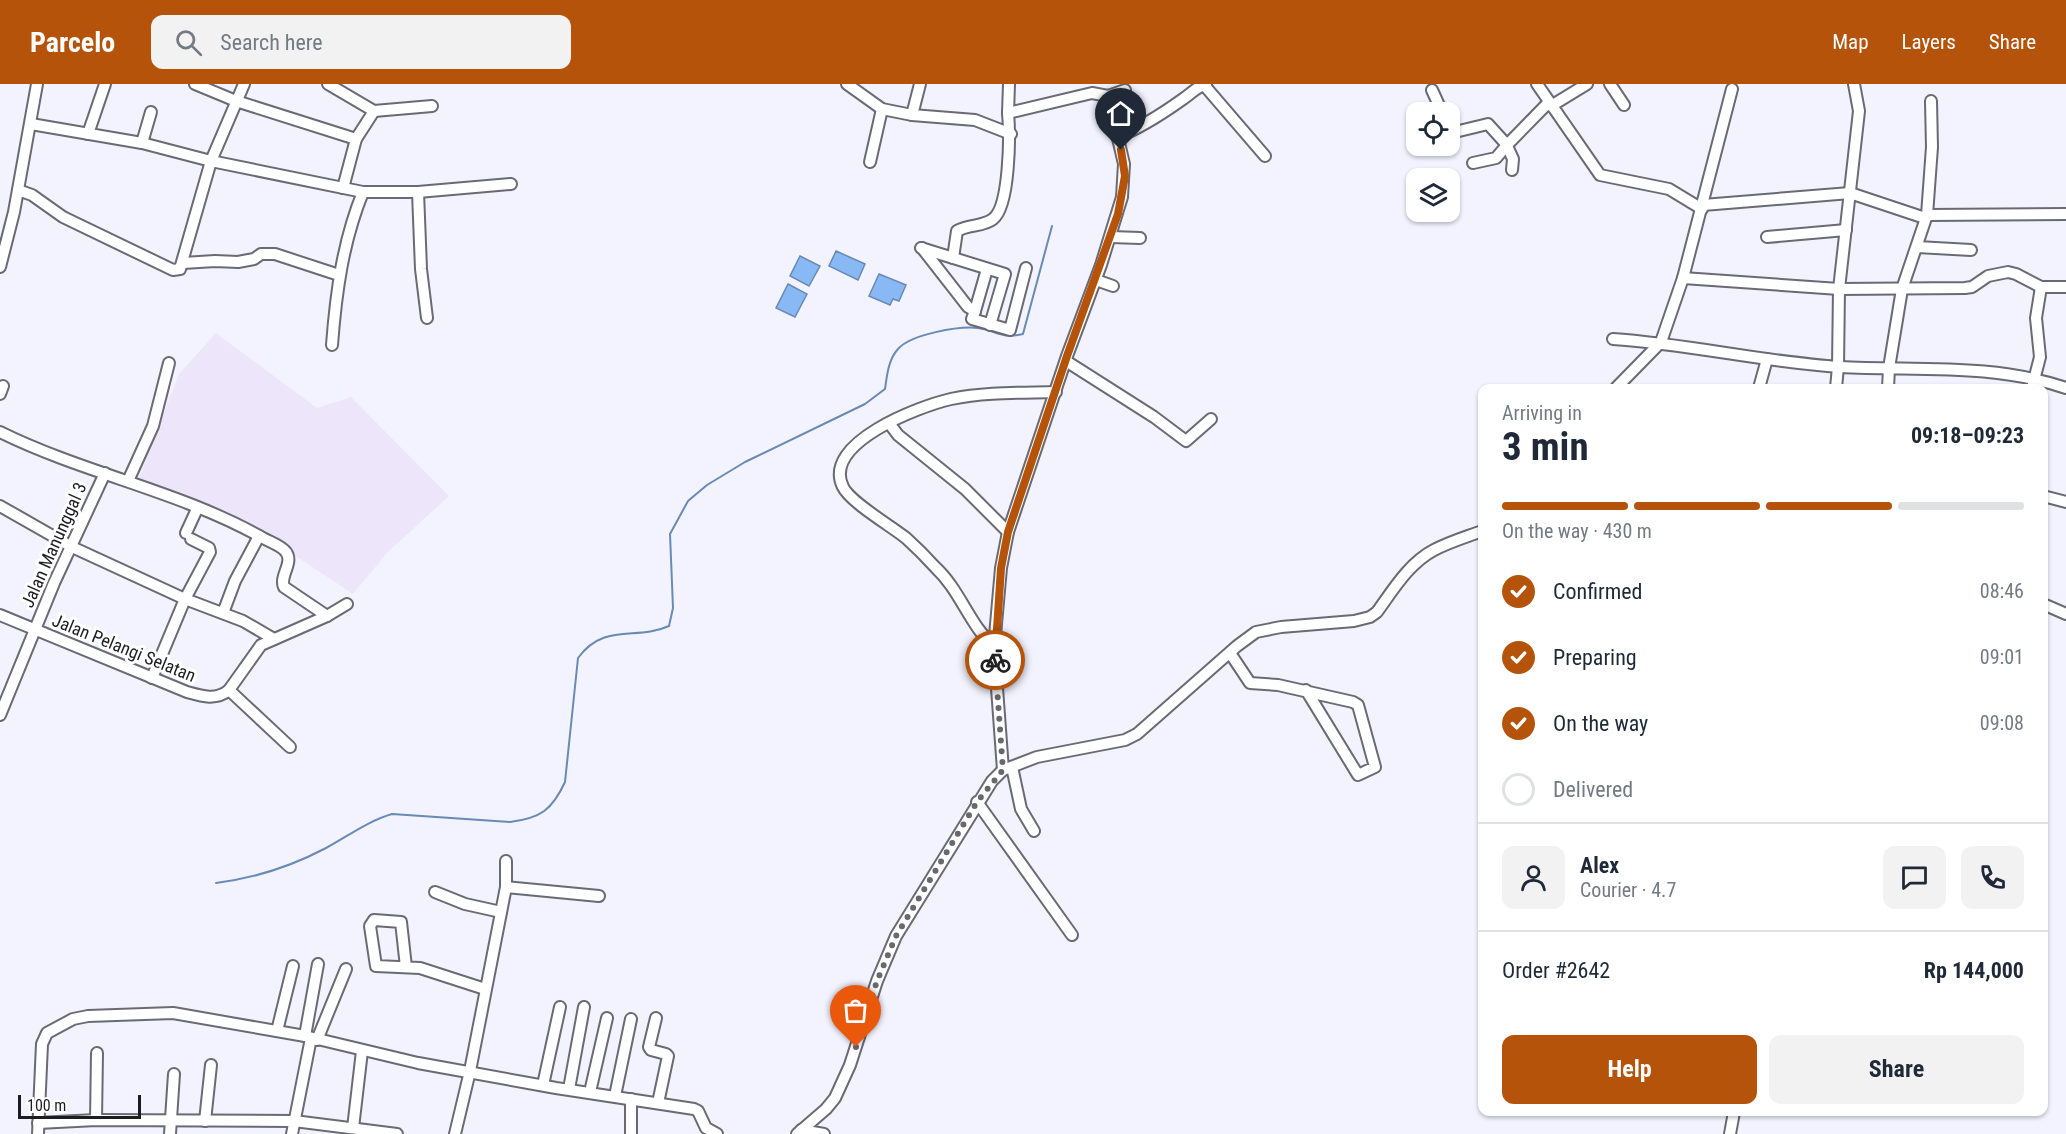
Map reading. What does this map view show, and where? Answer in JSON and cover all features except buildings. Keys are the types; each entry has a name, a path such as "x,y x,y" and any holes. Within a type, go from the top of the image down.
{"street":[{"path":"2,262 31,124 37,84"},
{"path":"88,134 105,84"},
{"path":"195,84 236,101 356,139"},
{"path":"18,190 32,195 63,217 173,270 180,268 211,161 244,84"},
{"path":"328,84 374,111 432,106"},
{"path":"846,84 882,109 912,115 975,120 1011,134"},
{"path":"912,115 920,84"},
{"path":"953,258 957,231 996,217 1010,161 1009,84"},
{"path":"1537,84 1600,175 1669,189 1702,207 1850,193 1926,216 2066,214"},
{"path":"1473,163 1496,158 1550,104 1587,84"},
{"path":"1610,84 1624,105"},
{"path":"1837,384 1839,367 1839,289 1859,111 1854,84"},
{"path":"1117,137 1151,121 1202,85 1265,156"},
{"path":"1008,113 1092,93 1108,96 1125,90"},
{"path":"1432,90 1437,102"},
{"path":"1620,384 1661,342 1683,278 1732,90"},
{"path":"1034,831 1021,809 1008,769 994,647 1001,568 1008,532 1122,197 1125,176 1108,96"},
{"path":"1888,384 1902,289 1926,216 1932,147 1930,100"},
{"path":"870,162 882,109"},
{"path":"343,188 356,139 374,111"},
{"path":"142,144 151,112"},
{"path":"31,124 142,144 211,161 363,192 418,192 511,184"},
{"path":"1460,131 1480,124 1488,124 1507,146 1514,159 1512,170"},
{"path":"332,345 339,275 354,213 363,192"},
{"path":"418,192 421,269 427,318"},
{"path":"1767,237 1846,230"},
{"path":"1110,237 1140,237"},
{"path":"1917,247 1971,250"},
{"path":"975,311 968,307 921,248 1005,274 990,325"},
{"path":"183,263 238,262 254,259 261,254 275,254 339,275"},
{"path":"987,269 972,319 1010,330 1026,268"},
{"path":"1683,278 1839,289 1965,288 1972,287 1988,276 2008,272 2041,287 2066,287"},
{"path":"1095,280 1113,286"},
{"path":"1613,339 1661,342 1767,359 1839,367 1981,370 2011,373 2033,384 2040,357 2036,318 2041,287"},
{"path":"1067,358 1154,417 1182,439 1190,439 1211,419"},
{"path":"1760,384 1767,359"},
{"path":"128,481 153,426 169,363"},
{"path":"2048,386 2066,388"},
{"path":"994,647 981,634 950,584 937,568 906,539 846,492 842,486 840,472 842,462 850,450 863,438 910,412 952,399 992,394 1056,392"},
{"path":"889,423 898,435 965,489 1008,532"},
{"path":"0,432 41,450 225,518 286,551 289,558 282,580 284,587 327,616"},
{"name":"Jalan Manunggal 3","path":"0,715 34,630 105,473"},
{"path":"2048,497 2066,502"},
{"path":"0,506 72,547 185,599 257,627 274,639"},
{"path":"152,678 185,599 210,551 189,536 197,508"},
{"path":"799,1132 826,1109 839,1091 850,1065 877,981 896,936 977,802 1008,769 1037,757 1125,740 1137,734 1248,636 1265,630 1354,621 1370,617 1377,612 1410,568 1420,560 1433,550 1478,533"},
{"path":"223,613 235,581 259,536"},
{"path":"290,747 229,690 261,645 327,616 347,604"},
{"path":"2048,606 2066,614"},
{"name":"Jalan Pelangi Selatan","path":"0,615 199,696 215,697 229,690"},
{"path":"1230,653 1250,683 1306,690 1358,705 1375,767 1358,775 1306,690"},
{"path":"977,802 1072,935"},
{"path":"455,1134 470,1071 506,887 506,861"},
{"path":"506,887 599,896"},
{"path":"435,892 465,904 501,912"},
{"path":"406,967 401,922 374,920 370,926 374,964 377,967 420,968 485,989"},
{"path":"292,1134 311,1038 318,964"},
{"path":"277,1031 293,966"},
{"path":"311,1038 346,969"},
{"path":"543,1084 560,1007"},
{"path":"569,1089 584,1007"},
{"path":"397,1134 294,1121 96,1120 38,1129 44,1038 47,1033 73,1020 109,1014 173,1012 311,1038 362,1051 569,1089 694,1109 698,1111 706,1128 717,1134"},
{"path":"590,1092 607,1018"},
{"path":"656,1018 649,1047 651,1050 668,1056 658,1103"},
{"path":"615,1096 632,1019"},
{"path":"353,1128 362,1051"},
{"path":"96,1120 97,1053"},
{"path":"205,1121 211,1065"},
{"path":"170,1134 174,1074"},
{"path":"631,1099 631,1134"},
{"path":"1730,1134 1733,1116"},
{"path":"799,1132 824,1134"}],"shaded area":[{"path":"216,333 317,408 351,397 449,496 388,552 353,594 238,518 139,478 179,374"}],"water":[{"path":"836,251 865,264 858,280 829,266"},
{"path":"800,256 820,266 809,286 790,276"},
{"path":"879,274 906,285 899,301 893,299 890,305 869,296"},
{"path":"788,284 807,294 795,317 776,308"}],"waterway":[{"path":"216,883 259,875 299,861 358,829 392,814 510,822 530,818 544,811 555,800 565,782 578,658 588,647 610,636 657,630 669,626 673,608 670,534 688,501 707,485 745,462 865,404 885,389 892,358 898,349 913,339 936,332 970,328 985,329 1004,335 1023,334 1052,226"}],"way so far":[{"path":"856,1047 877,981 896,936 977,802 1003,770 995,660"}],"route":[{"path":"995,660 994,647 1001,568 1008,532 1118,214 1125,176 1121,150"}]}
